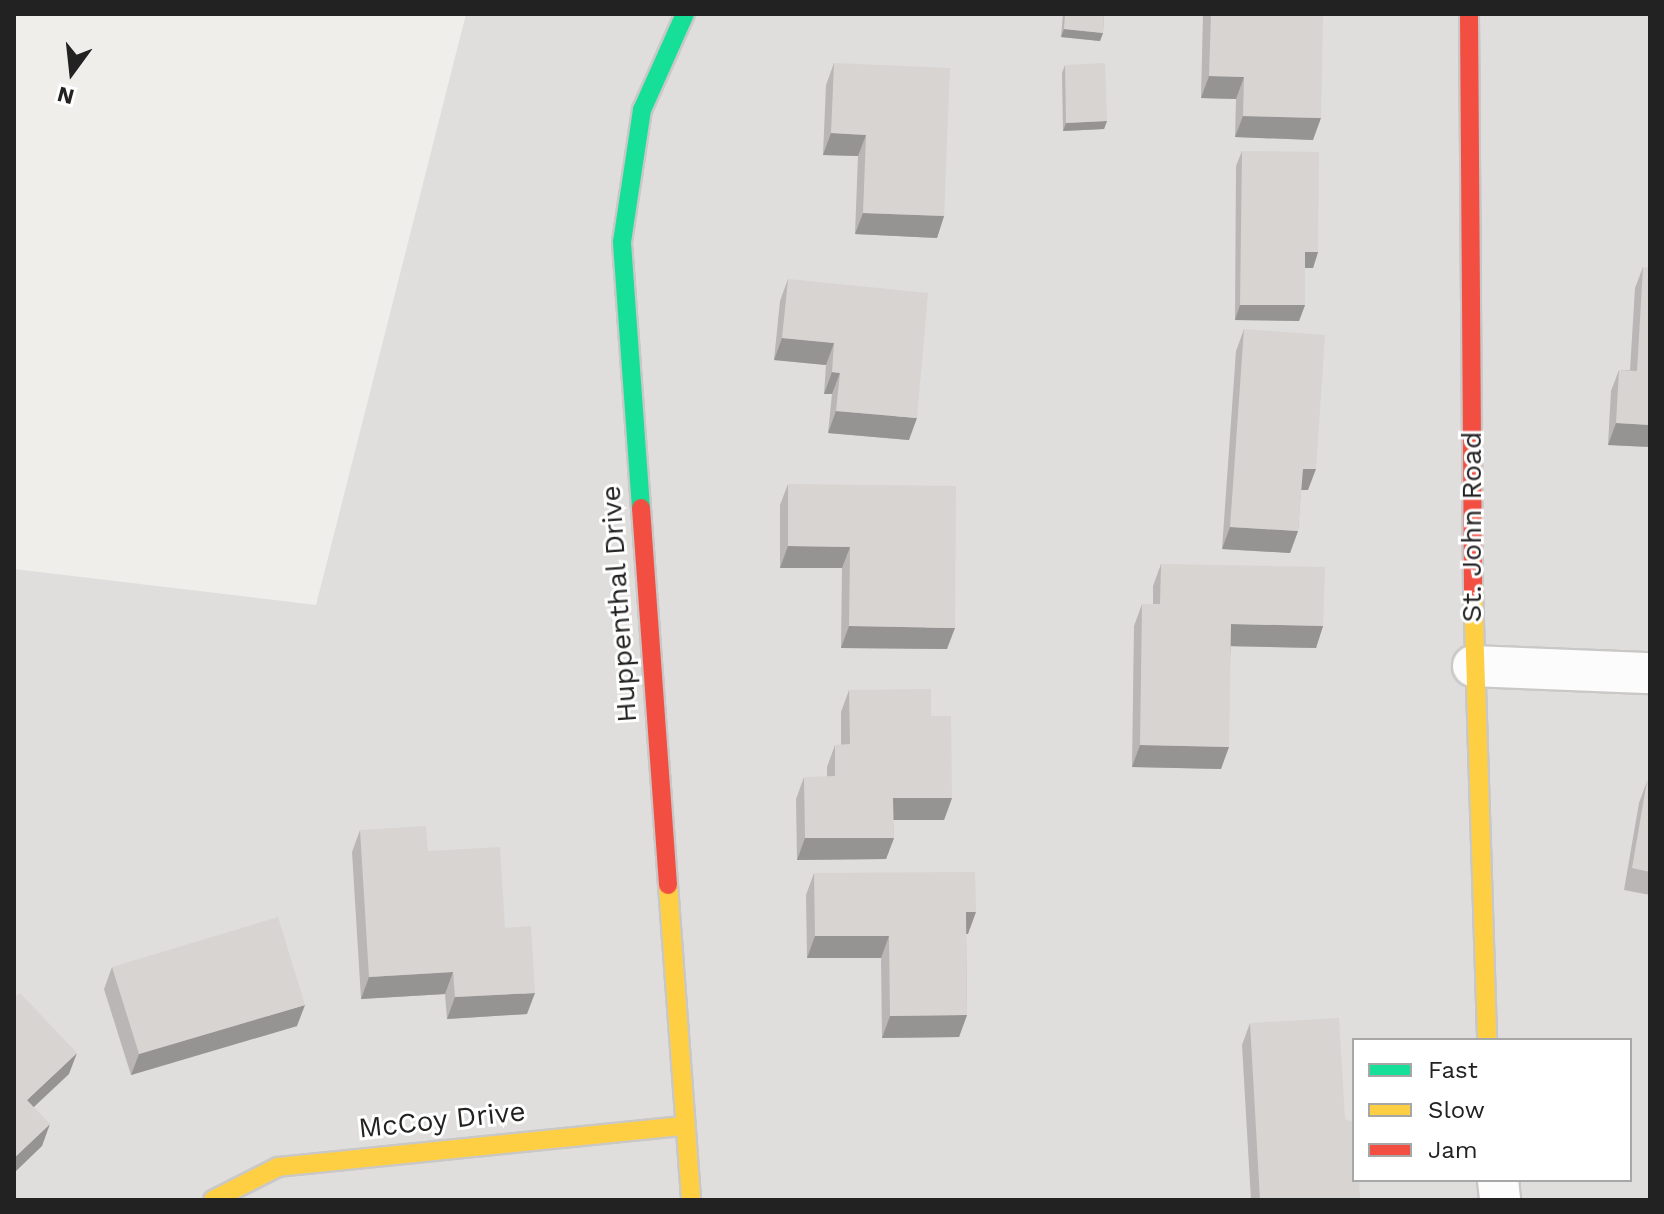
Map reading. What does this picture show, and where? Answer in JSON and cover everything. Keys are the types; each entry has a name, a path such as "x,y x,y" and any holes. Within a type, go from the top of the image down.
{"street":[{"name":"Huppenthal Drive","path":"685,14 642,110 622,242 691,1200"},
{"name":"St. John Road","path":"1469,14 1473,666 1487,1038"},
{"path":"1473,666 1650,673"},
{"name":"McCoy Drive","path":"213,1200 278,1167 684,1126"}],"shaded area":[{"path":"466,14 1650,14 1650,1200 14,1200 14,569 316,605"}],"building":[{"path":"1065,14 1104,14 1103,33 1064,29"},
{"path":"1211,14 1323,14 1321,118 1243,116 1244,77 1209,76"},
{"path":"834,63 950,68 944,216 863,213 866,135 831,133"},
{"path":"1105,63 1107,121 1066,123 1065,65"},
{"path":"1242,151 1319,152 1318,252 1305,252 1305,305 1240,305"},
{"path":"1643,267 1650,267 1650,425 1616,423 1619,370 1637,371"},
{"path":"788,279 928,293 917,418 836,411 840,373 832,372 834,343 782,338"},
{"path":"1244,329 1325,335 1316,469 1303,469 1298,531 1230,527"},
{"path":"788,484 956,486 955,628 849,626 850,547 788,546"},
{"path":"1161,564 1325,567 1323,626 1231,624 1229,747 1140,745 1142,604 1160,604"},
{"path":"931,689 931,716 951,716 952,798 893,798 894,838 805,838 804,777 835,776 835,745 850,744 849,690"},
{"path":"1647,781 1650,782 1650,872 1632,868"},
{"path":"426,826 428,851 500,847 505,928 531,926 535,993 455,997 453,972 369,977 360,830"},
{"path":"975,872 976,912 966,912 967,1015 890,1016 889,936 815,936 814,873"},
{"path":"278,917 305,1005 139,1054 112,967"},
{"path":"20,993 77,1053 27,1100 50,1124 14,1158 14,998"},
{"path":"1339,1018 1345,1119 1352,1121 1352,1182 1359,1182 1360,1200 1260,1200 1250,1023"}],"traffic: fast":[{"path":"641,508 622,242 642,110 685,14"}],"traffic: slow":[{"path":"1473,590 1487,1038"},
{"path":"668,885 691,1200"},
{"path":"213,1200 278,1167 684,1126"}],"traffic: jam":[{"path":"1469,14 1473,590"},
{"path":"641,508 668,885"}]}
